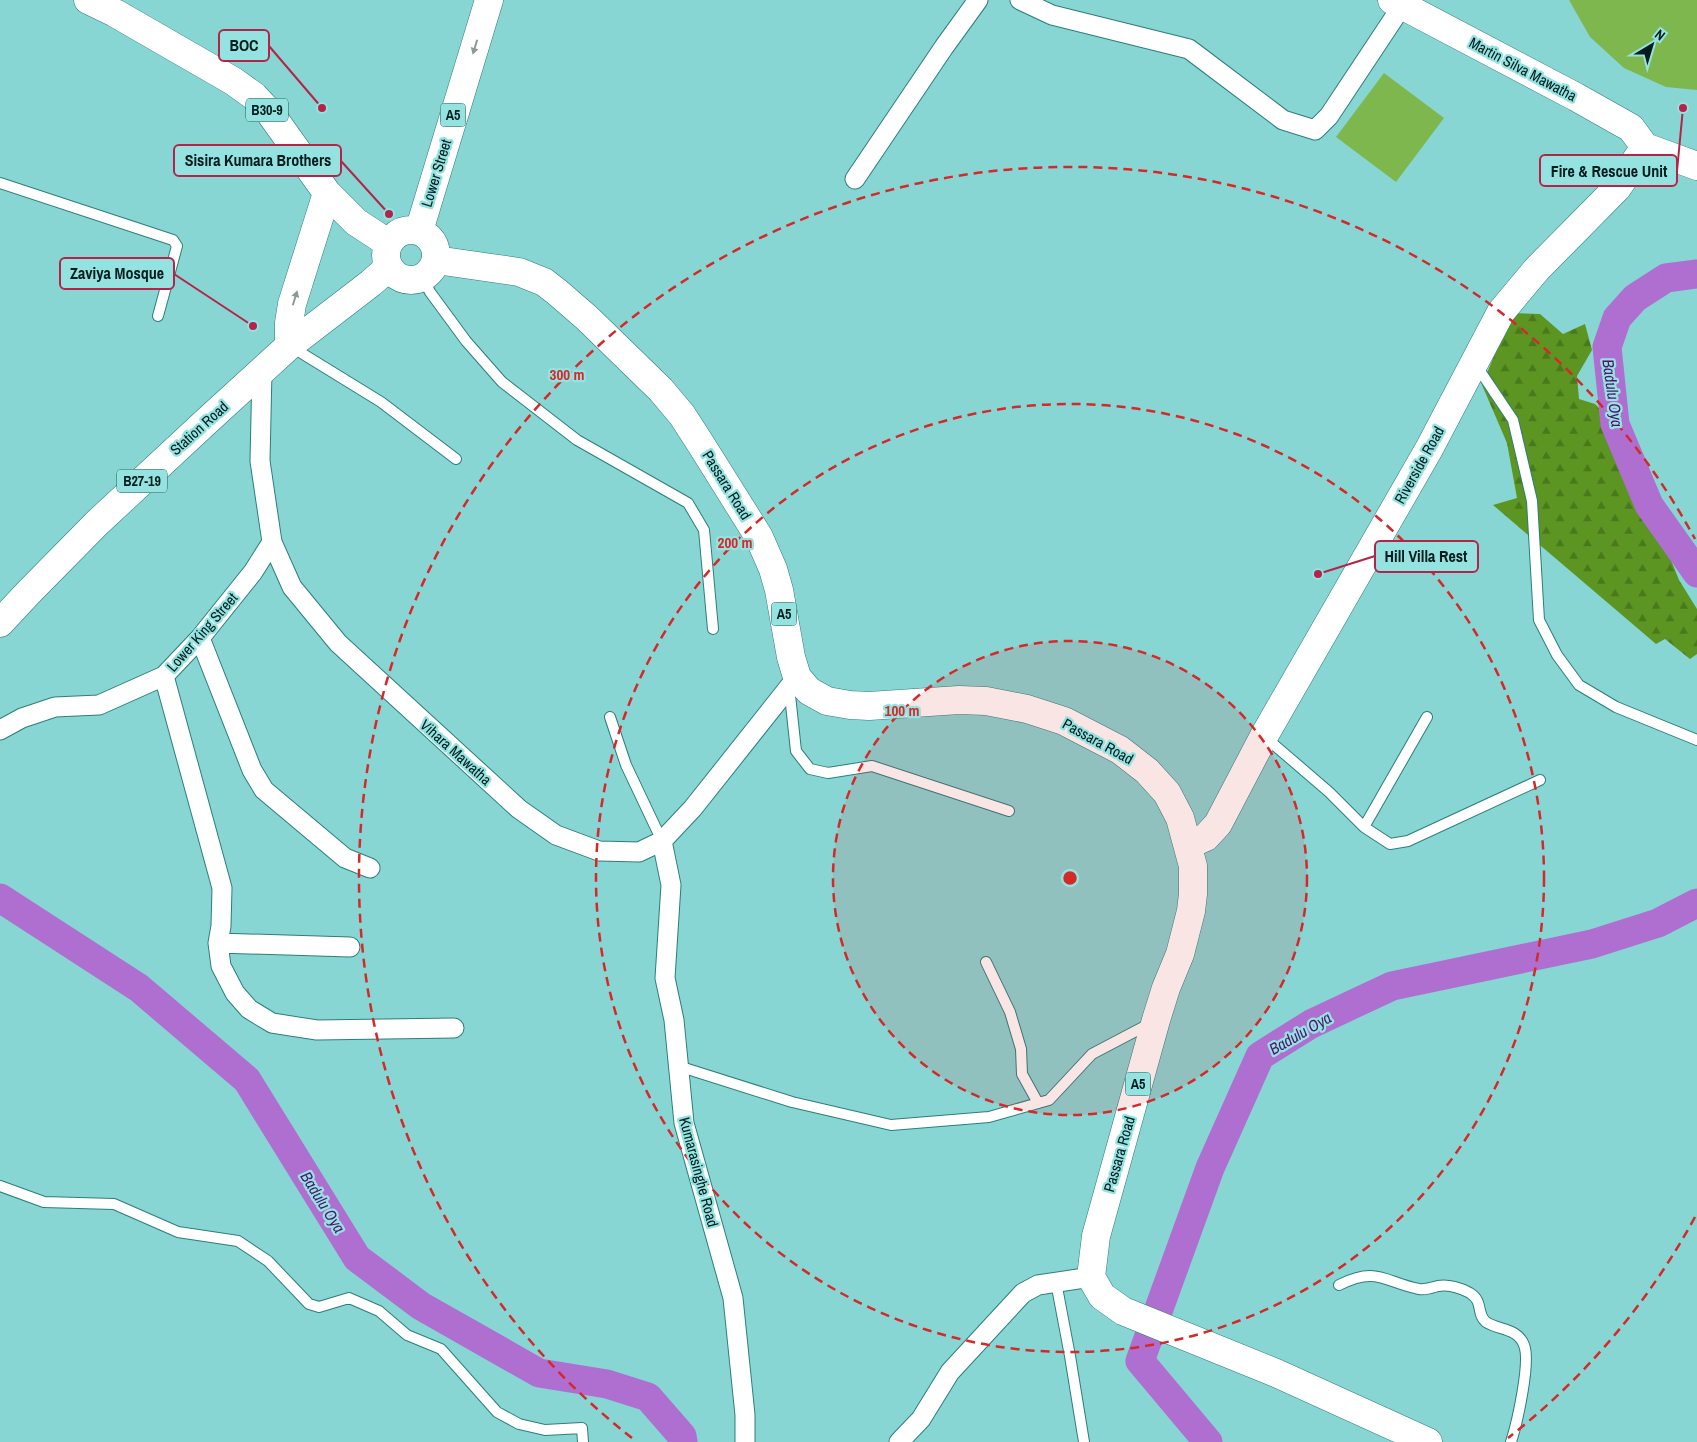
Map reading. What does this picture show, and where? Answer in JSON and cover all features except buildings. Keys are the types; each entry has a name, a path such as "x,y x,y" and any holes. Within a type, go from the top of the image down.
{"main road":[{"name":"B30-9","path":"88,0 118,7 254,96 270,113 327,193 388,256"},
{"name":"Lower Street","path":"418,231 489,0"},
{"name":"Martin Silva Mawatha","path":"1397,3 1568,92 1631,128 1645,147"},
{"path":"1645,147 1697,166"},
{"name":"Riverside Road","path":"1188,845 1206,837 1218,824 1264,736 1429,449 1501,312 1537,269 1617,188 1645,147"},
{"path":"289,346 288,323 292,304 327,193"},
{"path":"410,230 425,234 434,246 429,269 415,281 400,278 388,256 394,236 410,230"},
{"name":"Station Road","path":"0,623 152,471 289,346 371,283 388,256"},
{"name":"Passara Road","path":"429,269 519,272 544,282 587,318 661,390 682,416 702,446 758,537 773,569 779,590 791,658 793,681 827,701 836,703 869,706 936,700 986,701 1027,709 1064,721 1120,750 1138,762 1158,782 1175,807 1188,845 1194,880 1191,911 1182,946 1156,1020 1096,1236 1091,1277"},
{"path":"1091,1277 1102,1296 1124,1311 1276,1373 1428,1442"}],"street":[{"path":"855,179 978,0"},
{"path":"1020,0 1052,16 1189,49 1283,120 1315,130 1328,116 1397,3"},
{"name":"Vihara Mawatha","path":"262,371 260,462 272,542 292,587 338,643 520,809 556,835 599,851 638,852 662,841 693,808 793,681"},
{"name":"Lower King Street","path":"0,730 22,718 55,707 99,705 164,676 200,638 253,572 272,542"},
{"path":"200,638 252,770 264,790 345,858 370,868"},
{"path":"164,676 222,888 221,926 218,943 221,966 235,993 249,1009 272,1023 317,1030 454,1028"},
{"name":"Kumarasinghe Road","path":"662,841 671,885 665,978 674,1020 684,1123 733,1298 746,1415 745,1442"},
{"path":"218,943 350,947"},
{"path":"899,1442 920,1419 950,1372 1023,1293 1038,1285 1091,1277"}],"lane":[{"path":"0,183 173,240 177,246 158,316"},
{"path":"429,269 430,292 460,333 502,382 577,440 688,503 704,530 713,629"},
{"path":"289,346 381,402 456,459"},
{"path":"1474,362 1513,420 1532,501 1539,620 1557,655 1580,685 1616,707 1697,740"},
{"path":"793,681 796,750 810,769 828,772 872,766 1010,811"},
{"path":"610,717 626,765 662,841"},
{"path":"1364,827 1427,717"},
{"path":"1264,736 1329,792 1364,827 1390,844 1408,841 1540,780"},
{"path":"986,962 1010,1012 1021,1049 1022,1074 1038,1104"},
{"path":"678,1066 792,1102 892,1125 989,1117 1049,1100 1092,1054 1156,1020"},
{"path":"0,1186 44,1202 114,1204 178,1232 238,1241 268,1261 308,1304 319,1307 349,1298 379,1311 407,1336 441,1349 497,1412 520,1424 545,1430 582,1428 583,1442"},
{"path":"1339,1285 1364,1275 1387,1278 1420,1289 1452,1286 1476,1297 1480,1304 1480,1313 1488,1323 1508,1330 1524,1342 1526,1351 1522,1394 1511,1442"},
{"path":"1056,1282 1084,1442"}],"green space":[{"path":"1569,0 1697,0 1697,90 1666,87 1624,68 1590,37"},
{"path":"1384,73 1444,118 1396,182 1336,137"},
{"path":"1512,313 1540,314 1563,334 1585,324 1592,350 1577,376 1579,399 1595,404 1615,424 1607,437 1618,452 1637,510 1667,550 1679,580 1697,609 1697,654 1690,659 1665,639 1656,644 1493,505 1517,498 1507,443 1482,385"}],"waterway":[{"name":"Badulu Oya","path":"1697,274 1666,278 1635,298 1617,318 1607,347 1615,424 1649,505 1697,573"},
{"name":"Badulu Oya","path":"0,898 139,988 247,1080 357,1258 421,1306 539,1373 607,1384 648,1397 682,1436 683,1442"},
{"name":"Badulu Oya","path":"1208,1442 1140,1361 1210,1168 1260,1056 1311,1024 1392,986 1592,944 1658,923 1697,903"}],"place":[{"name":"BOC","path":"322,108"},
{"name":"Fire & Rescue Unit","path":"1683,108"},
{"name":"Sisira Kumara Brothers","path":"389,214"},
{"name":"Zaviya Mosque","path":"253,326"},
{"name":"Hill Villa Rest","path":"1318,574"}]}
